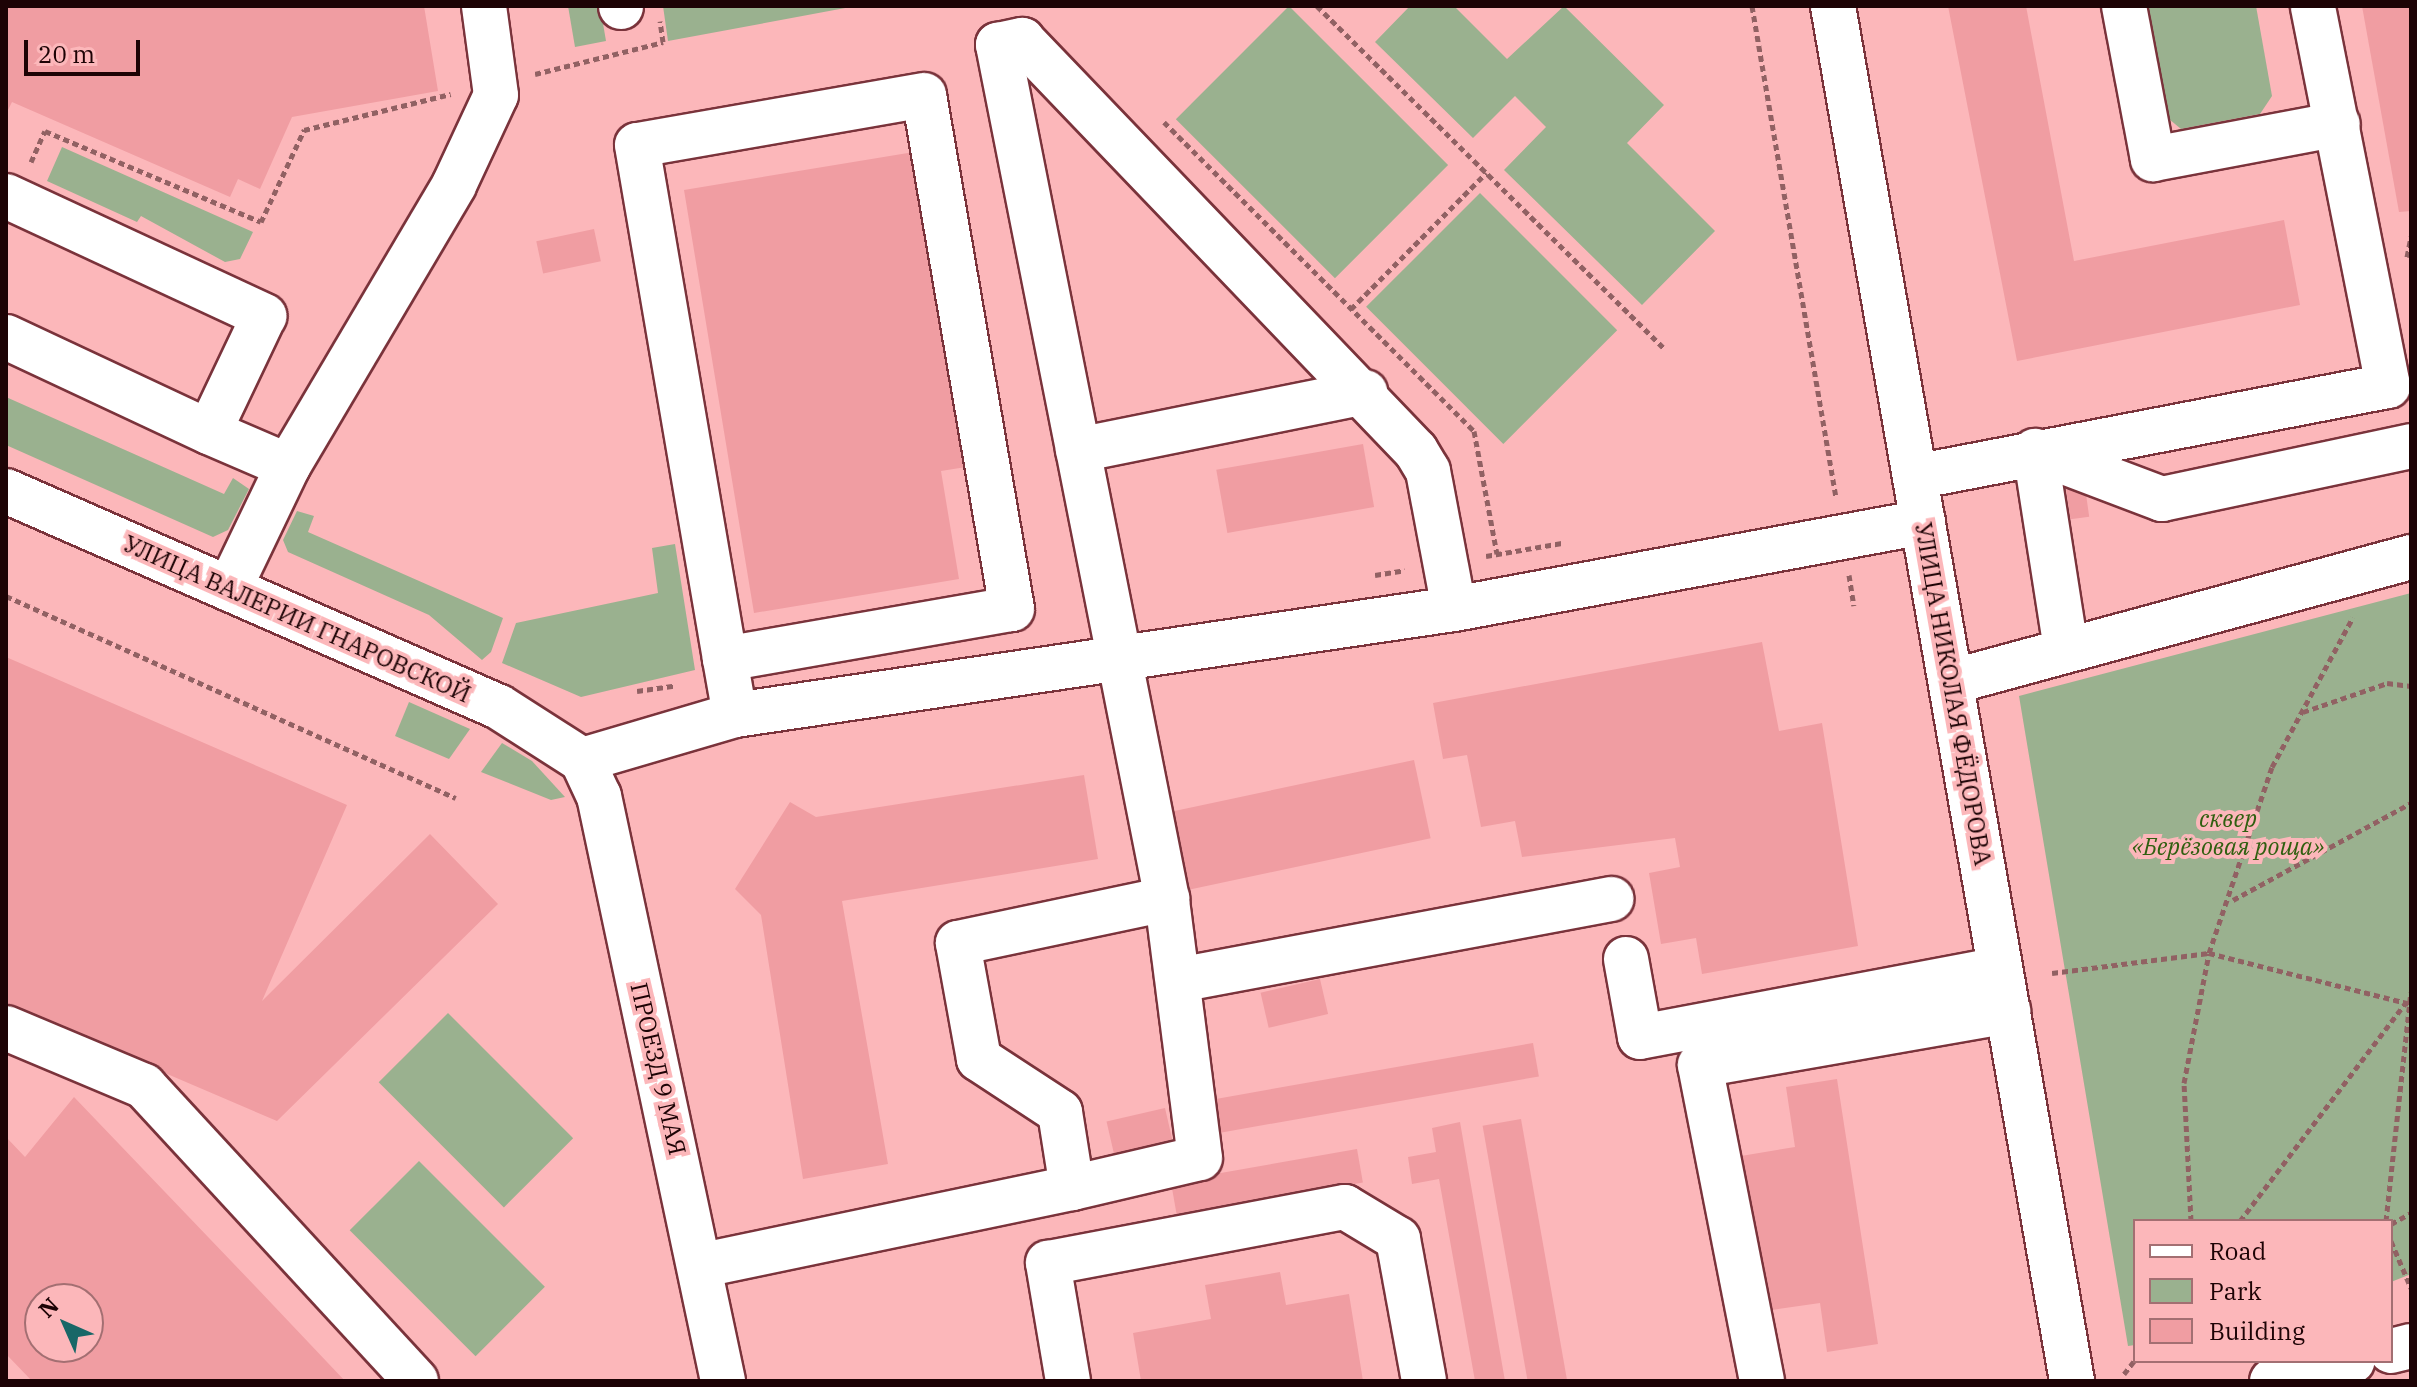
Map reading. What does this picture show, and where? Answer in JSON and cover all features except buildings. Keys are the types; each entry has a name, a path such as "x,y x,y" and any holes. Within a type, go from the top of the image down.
{"street":[{"path":"229,589 288,466 454,185 496,83 484,6"},
{"name":"УЛИЦА НИКОЛАЯ ФЁДОРОВА","path":"1833,6 2072,1381"},
{"path":"2124,6 2153,159 2338,124"},
{"path":"1915,477 2035,451 2388,386 2313,6"},
{"path":"703,1265 1200,1158 1167,899 998,45 1022,40 1365,392 1428,471 1454,609"},
{"path":"725,659 1012,609 924,95 637,145 725,659 735,715"},
{"path":"15,187 264,316 209,432"},
{"path":"6,337 288,466"},
{"path":"1078,450 1365,392"},
{"path":"2035,451 2162,499 2411,446"},
{"path":"2035,451 2066,650"},
{"name":"УЛИЦА ВАЛЕРИИ ГНАРОВСКОЙ","path":"6,491 499,707 582,760"},
{"path":"582,760 735,715 1122,663 1454,609 1923,522"},
{"path":"1951,682 2411,557"},
{"name":"ПРОЕЗД 9 МАЯ","path":"582,760 599,796 703,1265 723,1381"},
{"path":"1072,1188 1060,1112 979,1059 958,943 1167,899"},
{"path":"1178,980 1611,899"},
{"path":"1626,959 1640,1037 2004,990"},
{"path":"1762,1381 1700,1065 2004,990"},
{"path":"11,1038 144,1086 416,1381"},
{"path":"1068,1381 1048,1263 1345,1207 1398,1239 1424,1381"},
{"path":"2272,1381 2345,1363"}],"path":[{"path":"15,187 45,131 261,222 304,130 663,42 658,6"},
{"path":"1317,6 1665,349"},
{"path":"1752,6 1835,495"},
{"path":"1351,309 1486,173"},
{"path":"6,596 456,798"},
{"path":"2191,1219 2184,1083 2209,953 2232,901 2254,815 2302,712 2353,616"},
{"path":"2302,712 2387,683 2411,686"},
{"path":"2232,901 2411,803"},
{"path":"2052,973 2209,953 2409,1003"},
{"path":"2389,1219 2403,1114 2411,992"},
{"path":"2242,1219 2409,1003"},
{"path":"2393,1246 2411,1288"},
{"path":"2124,1374 2133,1363"}],"green space":[{"path":"568,6 600,6 606,41 575,47"},
{"path":"663,6 856,6 668,41"},
{"path":"1289,6 1448,165 1335,278 1176,119"},
{"path":"1410,6 1454,6 1507,59 1564,6 1664,105 1627,143 1715,231 1642,305 1504,170 1546,127 1515,96 1473,138 1375,42"},
{"path":"2147,6 2256,6 2272,96 2260,114 2181,129 2163,114"},
{"path":"62,147 253,232 240,259 225,262 141,216 137,222 47,181"},
{"path":"1480,193 1617,330 1503,444 1366,307"},
{"path":"6,397 224,494 233,478 249,489 228,530 213,537 6,445"},
{"path":"297,511 314,516 308,532 503,618 491,652 482,660 429,615 288,552 283,540"},
{"path":"675,544 695,670 581,697 502,663 516,623 658,593 652,548"},
{"name":"сквер «Берёзовая роща»","path":"2411,593 2411,1274 2393,1281 2393,1219 2133,1219 2133,1345 2128,1346 2019,696"},
{"path":"409,702 470,729 449,759 395,736"},
{"path":"502,743 532,761 565,797 551,800 481,772"},
{"path":"448,1013 573,1138 504,1207 379,1082"},
{"path":"419,1161 545,1287 476,1356 350,1230"}]}
